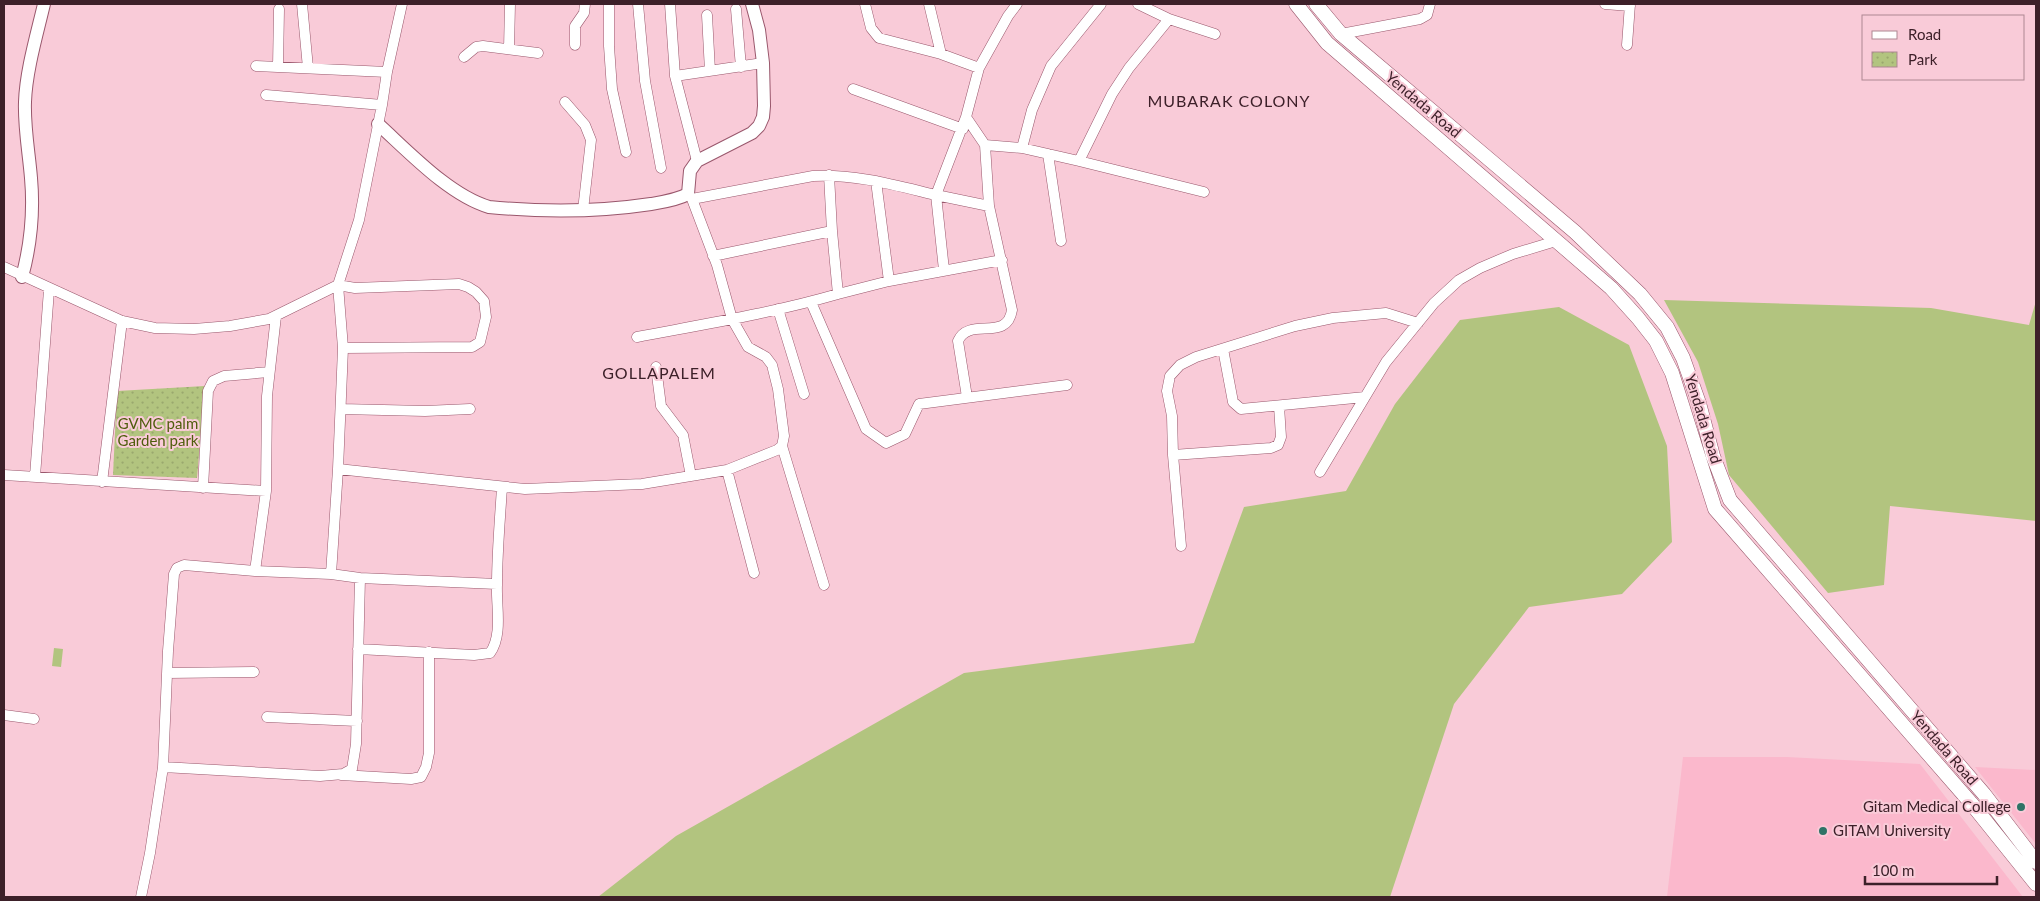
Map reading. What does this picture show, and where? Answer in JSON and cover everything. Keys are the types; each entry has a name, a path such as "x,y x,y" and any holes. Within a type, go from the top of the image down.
{"main road":[{"name":"Yendada Road","path":"1296,4 1327,43 1610,288 1638,318 1656,341 1672,373 1714,509 1971,804 2036,884"},
{"name":"Yendada Road","path":"1316,4 1340,34 1575,232 1640,294 1667,328 1683,358 1699,403 1713,456 1730,500 1984,794 2036,862"}],"street":[{"path":"22,277 29,252 32,223 32,180 25,104 26,82 44,4"},
{"path":"302,4 308,68"},
{"path":"331,574 343,348 338,285 359,220 402,4"},
{"path":"509,49 510,4"},
{"path":"575,45 575,26 584,13 586,4"},
{"path":"609,4 612,89 626,152"},
{"path":"638,4 645,81 662,168"},
{"path":"670,4 675,76 697,162"},
{"path":"752,4 759,30 763,63 763,117 759,126 752,133 697,162 690,171 690,197 713,256 732,320 748,347 766,356 772,365 778,388 784,436 782,446 824,585"},
{"path":"865,4 871,28 879,38 941,54 979,68"},
{"path":"929,4 941,54"},
{"path":"944,270 936,195 963,129 979,68 1008,16 1017,4"},
{"path":"1022,148 1032,110 1051,66 1101,4"},
{"path":"1138,4 1169,19 1215,34"},
{"path":"1340,34 1420,19 1427,15 1430,4"},
{"path":"1605,4 1630,5 1627,45"},
{"path":"278,67 279,9"},
{"path":"736,9 740,67"},
{"path":"706,15 710,72"},
{"path":"1079,161 1112,94 1129,68 1169,19"},
{"path":"464,57 476,47 483,46 538,53"},
{"path":"675,76 763,63"},
{"path":"256,66 387,72"},
{"path":"853,90 963,129"},
{"path":"266,95 382,105"},
{"path":"565,102 585,125 591,140 583,210"},
{"path":"966,117 985,145 989,206 1012,310 1011,319 1007,324 998,327 968,330 960,335 958,341 967,397"},
{"path":"378,124 431,172 480,204 501,208 583,210 643,205 683,197 829,175 844,175 876,181 989,206"},
{"path":"985,145 1022,148 1204,192"},
{"path":"1048,154 1061,241"},
{"path":"829,175 838,294"},
{"path":"876,181 889,280"},
{"path":"713,256 832,231"},
{"path":"1320,472 1386,362 1434,304 1459,280 1480,268 1513,254 1556,241"},
{"path":"637,337 732,320 811,302 889,280 1002,260"},
{"path":"4,267 49,290 122,322 155,328 194,329 269,320 338,285 355,288 459,284 476,292 484,301 486,317 480,342 472,347 343,348"},
{"path":"35,476 49,290"},
{"path":"811,302 866,429 886,443 905,434 919,404 1067,385"},
{"path":"778,309 804,394"},
{"path":"1181,546 1173,454 1172,416 1167,391 1170,376 1180,365 1196,357 1295,326 1333,318 1386,313 1418,323"},
{"path":"255,571 266,491 267,396 276,316"},
{"path":"102,482 122,322"},
{"path":"1223,349 1233,402 1241,409 1365,396"},
{"path":"656,367 661,406 683,435 691,476"},
{"path":"203,488 208,391 213,381 224,376 269,372"},
{"path":"1173,454 1278,446 1281,438 1279,406"},
{"path":"341,409 425,411 470,409"},
{"path":"338,469 526,489 642,484 727,470 777,450 782,446"},
{"path":"727,470 754,573"},
{"path":"4,474 102,482 266,491"},
{"path":"358,649 474,655 490,653 496,638 502,487"},
{"path":"141,897 150,853 163,767 167,673 174,574 177,568 184,565 255,571 331,574 360,578 497,584"},
{"path":"337,775 352,769 354,762 360,578"},
{"path":"163,767 411,780 421,777 426,767 429,753 429,652"},
{"path":"167,673 254,672"},
{"path":"4,714 34,719"},
{"path":"267,717 356,721"}],"shaded area":[{"name":"GITAM University","path":"1683,757 1787,757 1920,764 2023,897 1667,897"},
{"name":"Gitam Medical College","path":"1975,767 2036,770 2036,844"}],"green space":[{"path":"1664,300 1931,308 2029,325 2036,301 2036,521 1890,506 1884,585 1828,593 1729,475 1718,424 1698,362"},
{"path":"1559,307 1629,345 1667,446 1672,542 1622,594 1529,607 1454,704 1390,897 598,897 676,836 964,673 1194,643 1244,507 1346,491 1395,404 1460,320"},
{"name":"GVMC palm Garden park","path":"205,386 197,478 113,475 117,391"},
{"path":"54,648 63,649 61,667 52,666"}],"place":[{"name":"Gitam Medical College","path":"2021,807"},
{"name":"GITAM University","path":"1823,831"}],"district":[{"name":"MUBARAK COLONY","path":"1229,101"},
{"name":"GOLLAPALEM","path":"659,373"}]}
